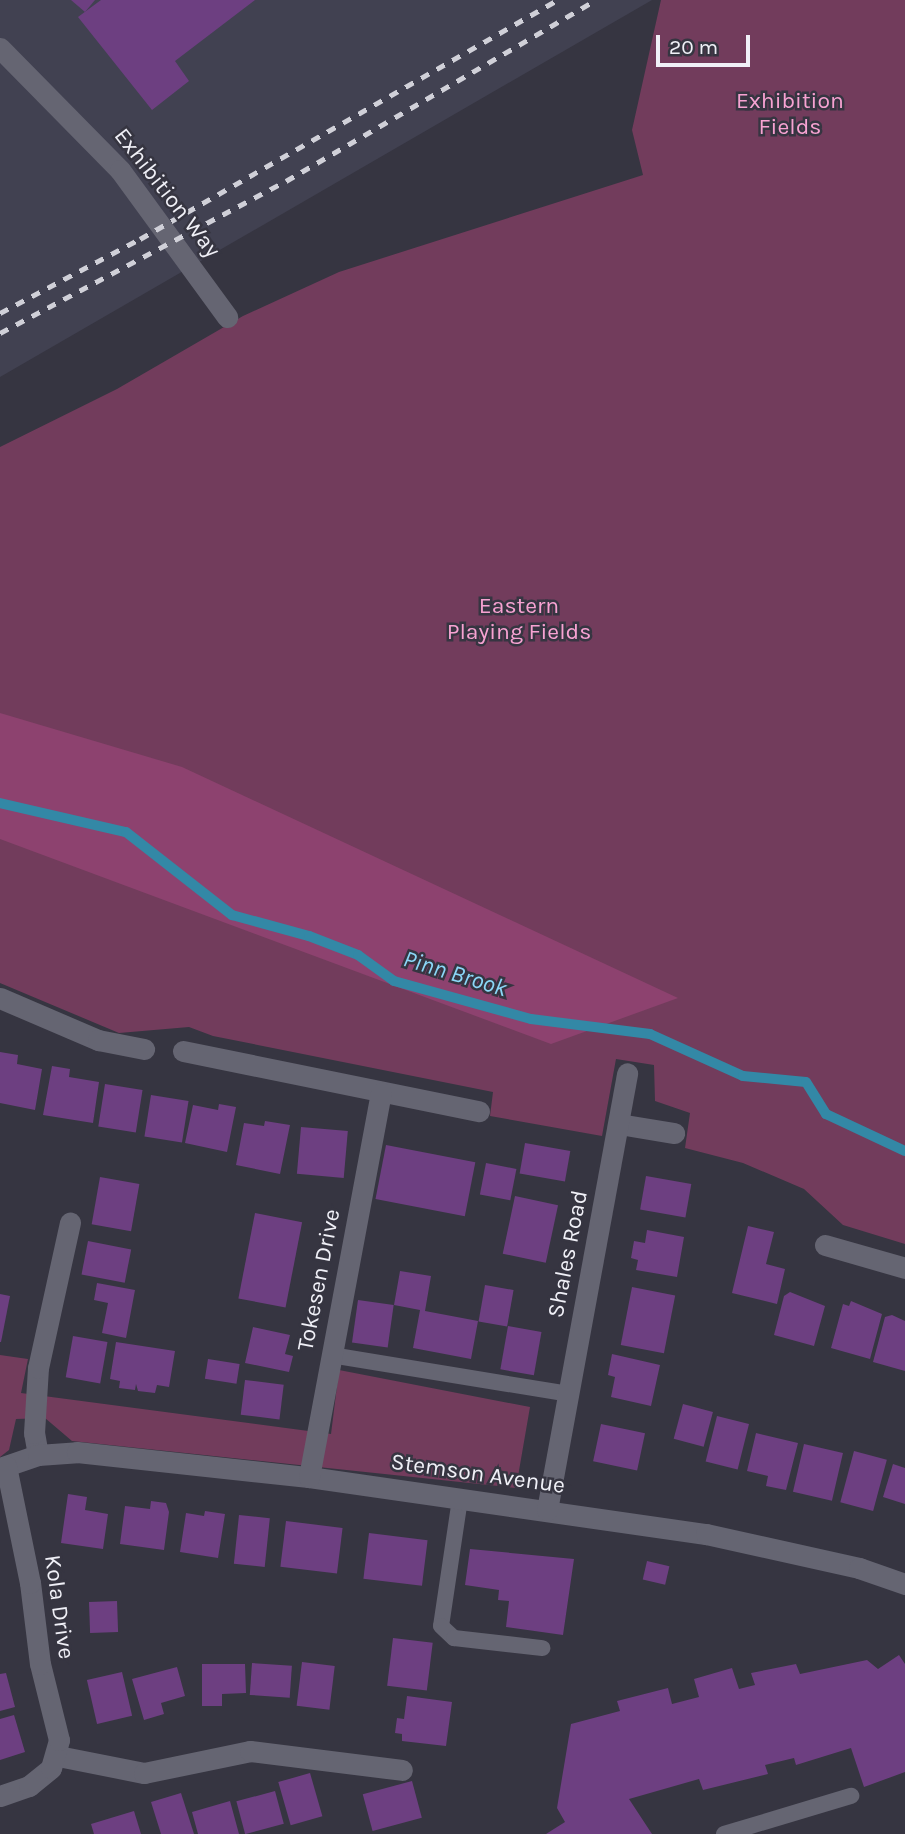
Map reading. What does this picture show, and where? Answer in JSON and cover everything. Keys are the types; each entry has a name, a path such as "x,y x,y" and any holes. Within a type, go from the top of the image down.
{"street":[{"name":"Exhibition Way","path":"0,48 120,170 227,317"},
{"path":"0,998 98,1040 144,1049"},
{"path":"183,1051 479,1111"},
{"name":"Shales Road","path":"547,1510 627,1073"},
{"name":"Tokesen Drive","path":"309,1477 381,1093"},
{"path":"619,1124 674,1133"},
{"path":"38,1455 34,1433 38,1368 70,1222"},
{"path":"825,1245 905,1268"},
{"name":"Stemson Avenue","path":"3,1467 38,1455 77,1452 309,1477 706,1534 859,1568 905,1584"},
{"name":"Kola Drive","path":"3,1467 30,1583 40,1664 59,1740 58,1756"},
{"path":"0,1796 29,1786 51,1768 58,1756 144,1773 250,1751 402,1770"}],"lane":[{"path":"331,1355 569,1394"},
{"path":"460,1499 441,1626 454,1639 541,1648"},
{"path":"724,1834 851,1796"}],"shaded area":[{"path":"0,0 652,0 0,377"},
{"path":"0,713 182,767 678,998 551,1044 0,839"}],"green space":[{"name":"Eastern Playing Fields","path":"661,0 905,0 905,1244 843,1225 804,1189 743,1163 685,1148 690,1113 655,1101 654,1065 616,1059 602,1136 490,1116 493,1092 213,1036 189,1027 119,1033 0,983 0,447 117,389 243,316 339,272 643,175 632,130"},
{"path":"0,1355 28,1359 21,1393 331,1434 339,1370 530,1407 516,1488 72,1441 45,1418 16,1419 9,1450 0,1457"}],"building":[{"path":"71,0 95,0 85,12"},
{"path":"101,0 255,0 175,61 189,81 152,110 78,17"},
{"path":"0,1052 18,1055 17,1064 42,1069 35,1110 0,1103"},
{"path":"52,1066 70,1069 69,1077 99,1082 93,1123 43,1115"},
{"path":"105,1084 143,1090 136,1132 98,1126"},
{"path":"151,1095 189,1101 182,1142 144,1136"},
{"path":"219,1104 236,1107 227,1152 185,1143 193,1105 218,1110"},
{"path":"265,1121 290,1125 280,1174 236,1165 244,1123 264,1126"},
{"path":"301,1127 348,1131 344,1178 297,1174"},
{"path":"525,1143 570,1151 565,1182 520,1174"},
{"path":"386,1145 475,1162 465,1216 376,1199"},
{"path":"486,1163 516,1169 510,1200 480,1194"},
{"path":"646,1176 691,1184 685,1217 640,1209"},
{"path":"100,1177 139,1184 131,1231 92,1224"},
{"path":"515,1196 558,1205 546,1263 503,1254"},
{"path":"255,1213 302,1222 286,1308 238,1298"},
{"path":"748,1226 774,1232 766,1264 785,1269 777,1304 732,1293"},
{"path":"647,1230 684,1237 677,1277 636,1270 638,1260 631,1258 634,1241 645,1243"},
{"path":"88,1241 131,1249 125,1283 82,1274"},
{"path":"400,1271 431,1276 425,1311 478,1321 471,1359 413,1348 420,1310 394,1305"},
{"path":"97,1283 135,1290 126,1338 102,1333 108,1303 94,1300"},
{"path":"485,1285 514,1290 507,1326 479,1321"},
{"path":"632,1287 675,1295 664,1353 621,1345"},
{"path":"790,1292 825,1306 814,1346 774,1335 784,1296"},
{"path":"0,1294 10,1296 1,1342 0,1342"},
{"path":"358,1300 394,1305 388,1348 352,1343"},
{"path":"851,1301 882,1314 870,1359 831,1348 843,1304 849,1306"},
{"path":"892,1315 905,1321 905,1371 873,1362 885,1317"},
{"path":"508,1326 541,1332 534,1375 500,1369"},
{"path":"253,1327 290,1335 285,1354 293,1356 289,1372 245,1363"},
{"path":"73,1336 107,1342 100,1383 66,1377"},
{"path":"116,1342 175,1351 169,1387 157,1385 155,1393 138,1391 136,1384 135,1390 119,1388 120,1381 110,1379"},
{"path":"612,1354 660,1365 651,1406 611,1397 615,1377 608,1375"},
{"path":"208,1359 240,1364 236,1384 205,1379"},
{"path":"245,1380 284,1385 279,1419 241,1415"},
{"path":"683,1404 713,1412 704,1447 674,1439"},
{"path":"717,1416 749,1424 738,1470 706,1462"},
{"path":"601,1424 645,1433 637,1471 593,1461"},
{"path":"756,1433 798,1443 786,1490 766,1486 768,1476 747,1471"},
{"path":"804,1444 843,1453 832,1501 793,1492"},
{"path":"854,1451 887,1460 873,1511 840,1502"},
{"path":"893,1464 905,1468 905,1504 883,1497"},
{"path":"68,1494 87,1497 85,1510 108,1514 103,1549 61,1543"},
{"path":"151,1501 166,1503 169,1512 164,1550 120,1544 125,1506 150,1509"},
{"path":"205,1511 225,1514 218,1558 180,1552 186,1513 204,1516"},
{"path":"239,1515 270,1518 265,1567 234,1564"},
{"path":"286,1521 343,1528 337,1574 280,1567"},
{"path":"369,1533 428,1540 422,1586 363,1579"},
{"path":"470,1549 574,1559 563,1635 506,1627 509,1601 498,1600 499,1590 465,1585"},
{"path":"647,1561 669,1566 665,1585 643,1580"},
{"path":"117,1601 118,1632 90,1633 89,1602"},
{"path":"393,1638 433,1643 427,1691 387,1686"},
{"path":"899,1655 905,1664 905,1772 864,1787 851,1748 796,1765 794,1758 765,1765 768,1774 703,1790 699,1779 629,1799 652,1834 546,1834 565,1822 557,1808 571,1724 620,1711 617,1701 668,1688 672,1704 699,1697 694,1679 732,1668 739,1689 755,1685 751,1673 796,1664 800,1674 867,1660 878,1669"},
{"path":"302,1662 335,1666 329,1710 297,1706"},
{"path":"252,1663 292,1666 290,1698 250,1695"},
{"path":"202,1664 245,1664 246,1693 222,1694 222,1706 202,1706"},
{"path":"177,1667 185,1696 161,1703 164,1714 144,1720 132,1679"},
{"path":"122,1672 132,1716 97,1724 87,1680"},
{"path":"6,1673 15,1707 0,1711 0,1674"},
{"path":"407,1696 452,1702 446,1746 402,1741 402,1734 395,1733 397,1718 404,1719"},
{"path":"14,1715 25,1752 0,1760 0,1719"},
{"path":"310,1773 322,1816 291,1825 278,1782"},
{"path":"412,1781 422,1818 373,1831 363,1794"},
{"path":"275,1791 284,1824 245,1834 236,1801"},
{"path":"181,1793 194,1834 161,1834 151,1802"},
{"path":"230,1801 239,1834 198,1834 192,1812"},
{"path":"134,1811 141,1834 94,1834 91,1824"}],"waterway":[{"name":"Pinn Brook","path":"0,803 126,832 232,915 309,936 358,955 394,981 531,1019 650,1034 743,1076 806,1082 826,1114 905,1151"}],"railway":[{"path":"0,313 140,239 558,0"},
{"path":"0,333 286,181 596,0"}],"park label":[{"name":"Exhibition Fields","path":"790,114"}]}
